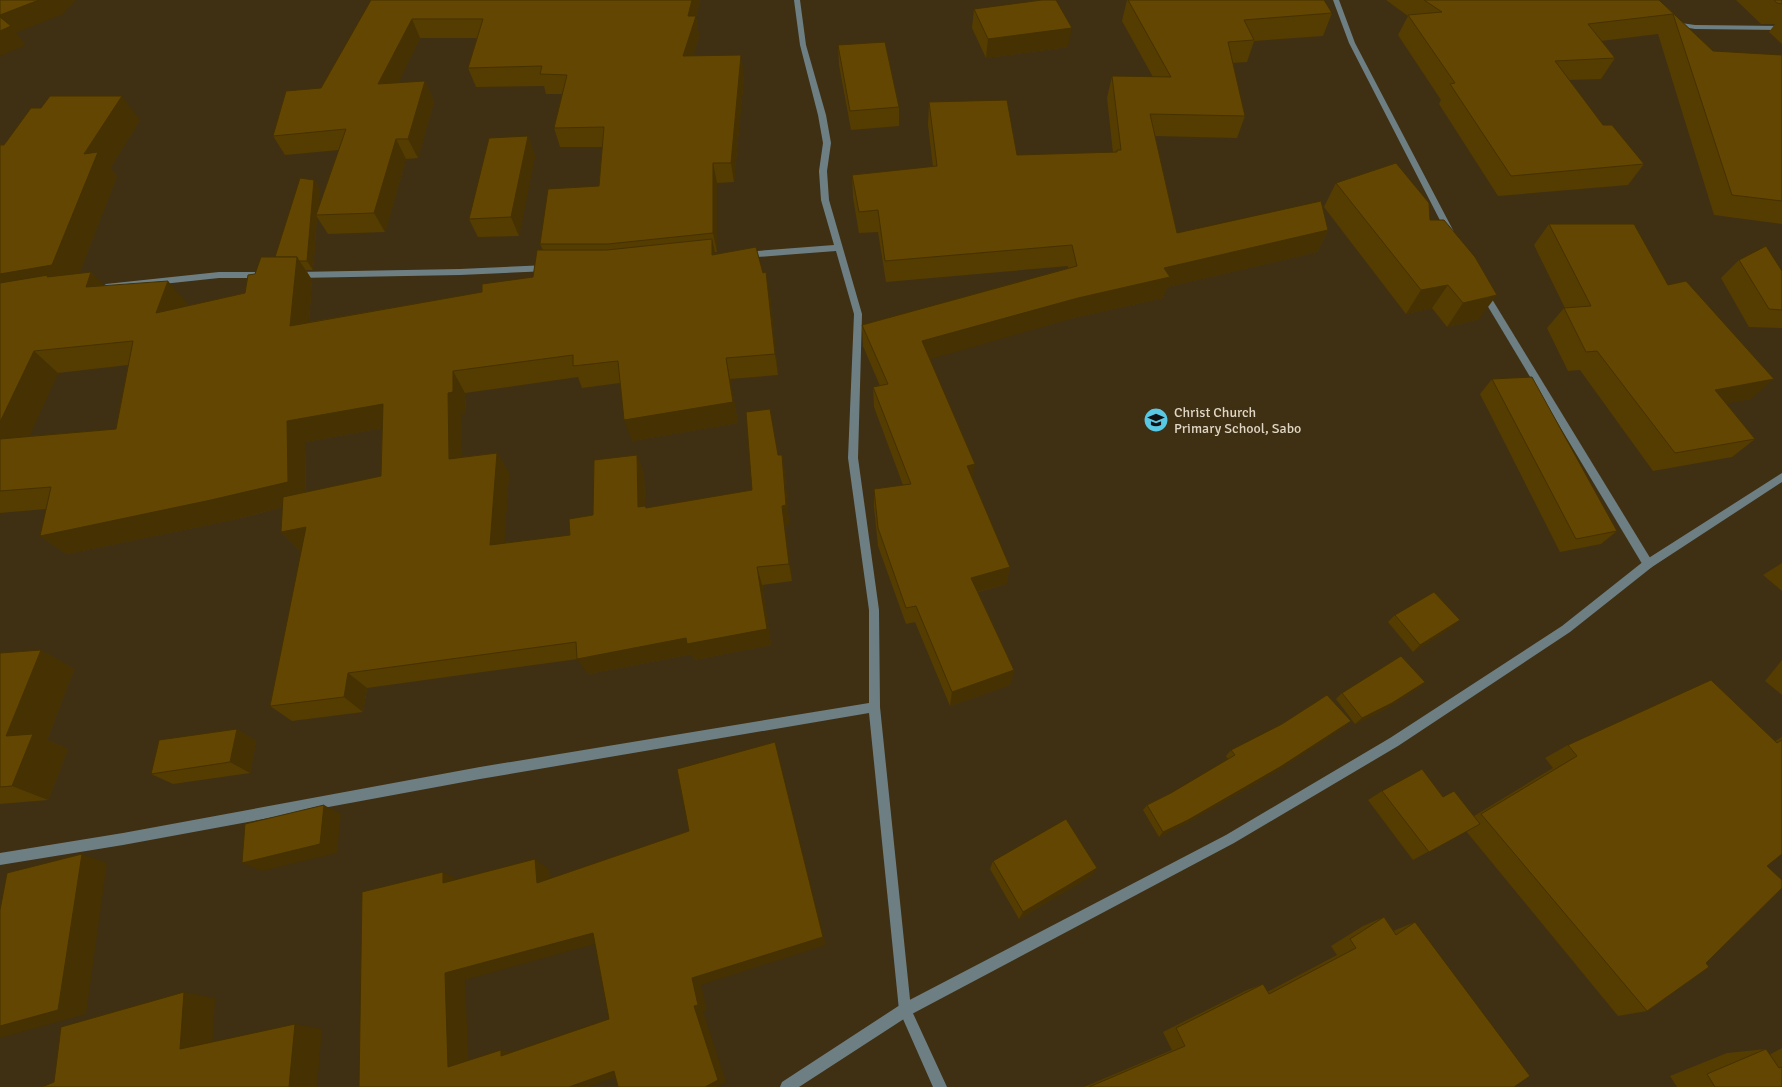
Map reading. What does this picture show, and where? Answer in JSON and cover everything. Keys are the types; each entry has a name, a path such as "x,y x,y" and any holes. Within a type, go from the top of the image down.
{"street":[{"path":"796,0 803,45 826,134 827,143 823,171 825,200 858,314 853,458 874,610 874,707 905,1010 940,1087"},
{"path":"1336,0 1352,43 1454,240"},
{"path":"1668,21 1676,25 1695,27 1782,28"},
{"path":"734,255 838,248"},
{"path":"287,275 560,268"},
{"path":"92,289 219,275 277,275"},
{"path":"1478,283 1648,564"},
{"path":"787,1087 905,1010 1230,839 1394,742 1566,629 1648,564 1782,477"},
{"path":"0,859 123,839 480,773 874,707"}],"building":[{"path":"0,0 39,0 0,15"},
{"path":"371,0 692,0 688,16 696,16 683,56 741,55 731,163 713,163 713,233 608,244 540,244 548,189 599,186 604,127 554,128 567,75 540,74 542,66 468,68 483,19 412,19 378,84 425,81 408,139 396,139 374,213 316,215 346,129 273,136 286,91 321,88"},
{"path":"1042,0 1056,0 1072,28 988,39 974,9"},
{"path":"1128,0 1324,0 1332,13 1244,20 1254,40 1228,42 1245,116 1150,114 1177,233 1321,201 1328,230 1164,268 1170,277 1078,298 922,341 975,464 967,466 1010,567 971,578 1014,670 952,692 916,606 906,608 878,528 874,489 911,484 873,387 888,384 862,325 1077,266 1072,245 885,261 878,210 859,212 852,175 937,166 929,102 1007,100 1017,155 1117,152 1117,150 1121,150 1112,76 1171,77"},
{"path":"1424,0 1659,0 1713,51 1782,55 1782,201 1732,195 1673,14 1588,24 1615,58 1555,61 1603,125 1612,125 1644,164 1511,176 1450,84 1455,83 1408,15 1442,12"},
{"path":"1774,0 1782,0 1782,4 1777,3"},
{"path":"0,17 11,26 0,31"},
{"path":"885,42 899,107 850,111 838,45"},
{"path":"50,96 122,96 84,154 98,152 52,265 0,274 0,145 4,145 31,108 41,108"},
{"path":"528,136 511,217 469,219 489,138"},
{"path":"1396,163 1429,203 1430,220 1444,220 1475,257 1497,295 1463,303 1448,285 1421,290 1336,183"},
{"path":"300,178 314,180 307,261 299,261 297,257 275,257"},
{"path":"1549,224 1634,224 1668,285 1686,281 1774,379 1715,390 1755,439 1675,453 1597,351 1586,352 1564,308 1591,306"},
{"path":"712,239 712,255 756,247 763,273 766,272 775,354 726,358 733,402 624,420 618,361 573,366 573,355 453,371 453,392 448,393 449,459 497,453 490,545 570,535 569,519 593,515 594,460 637,455 638,507 645,506 646,508 752,490 746,412 770,409 778,455 782,455 786,505 782,506 789,564 757,567 767,629 687,644 686,638 577,659 576,642 348,673 344,697 270,706 306,527 281,532 283,497 381,476 383,404 287,421 288,482 211,500 40,536 51,487 0,491 0,439 116,429 133,341 34,351 0,422 0,283 48,275 47,277 91,272 86,287 168,281 156,313 245,293 248,275 255,274 261,257 297,257 290,326 482,292 482,284 533,277 537,250 607,250"},
{"path":"1766,246 1782,271 1782,310 1769,309 1739,260"},
{"path":"1532,377 1617,531 1576,539 1492,379"},
{"path":"1434,592 1460,620 1420,645 1395,615"},
{"path":"41,650 6,736 33,734 12,786 0,787 0,653"},
{"path":"1401,656 1425,682 1392,703 1362,718 1342,693"},
{"path":"1711,680 1777,743 1782,740 1782,854 1767,866 1782,880 1782,888 1706,963 1709,967 1647,1011 1481,814 1577,756 1568,745"},
{"path":"1327,695 1351,721 1280,767 1188,820 1163,832 1147,805 1235,755 1231,750 1282,724"},
{"path":"237,729 230,762 151,774 159,740"},
{"path":"775,742 823,937 692,978 698,1005 694,1006 718,1080 705,1087 618,1087 614,1071 569,1087 359,1087 362,892 443,872 443,883 535,859 537,883 689,831 677,769","holes":["593,933 609,1019 501,1056 501,1050 448,1067 445,973"]},
{"path":"1422,769 1443,797 1454,791 1480,824 1429,852 1382,791"},
{"path":"324,805 320,844 242,863 245,824"},
{"path":"1066,819 1097,868 1023,912 993,861"},
{"path":"82,854 58,1010 0,1026 0,910 7,873"},
{"path":"1384,917 1396,935 1415,922 1530,1076 1514,1087 1089,1087 1185,1046 1176,1028 1263,984 1269,994 1356,948 1350,939"},
{"path":"184,992 180,1049 295,1024 289,1087 42,1087 54,1082 61,1027"},
{"path":"1766,1049 1779,1068 1782,1067 1782,1087 1715,1087 1707,1074"}],"place":[{"name":"Christ Church Primary School, Sabo","path":"1156,420"}]}
